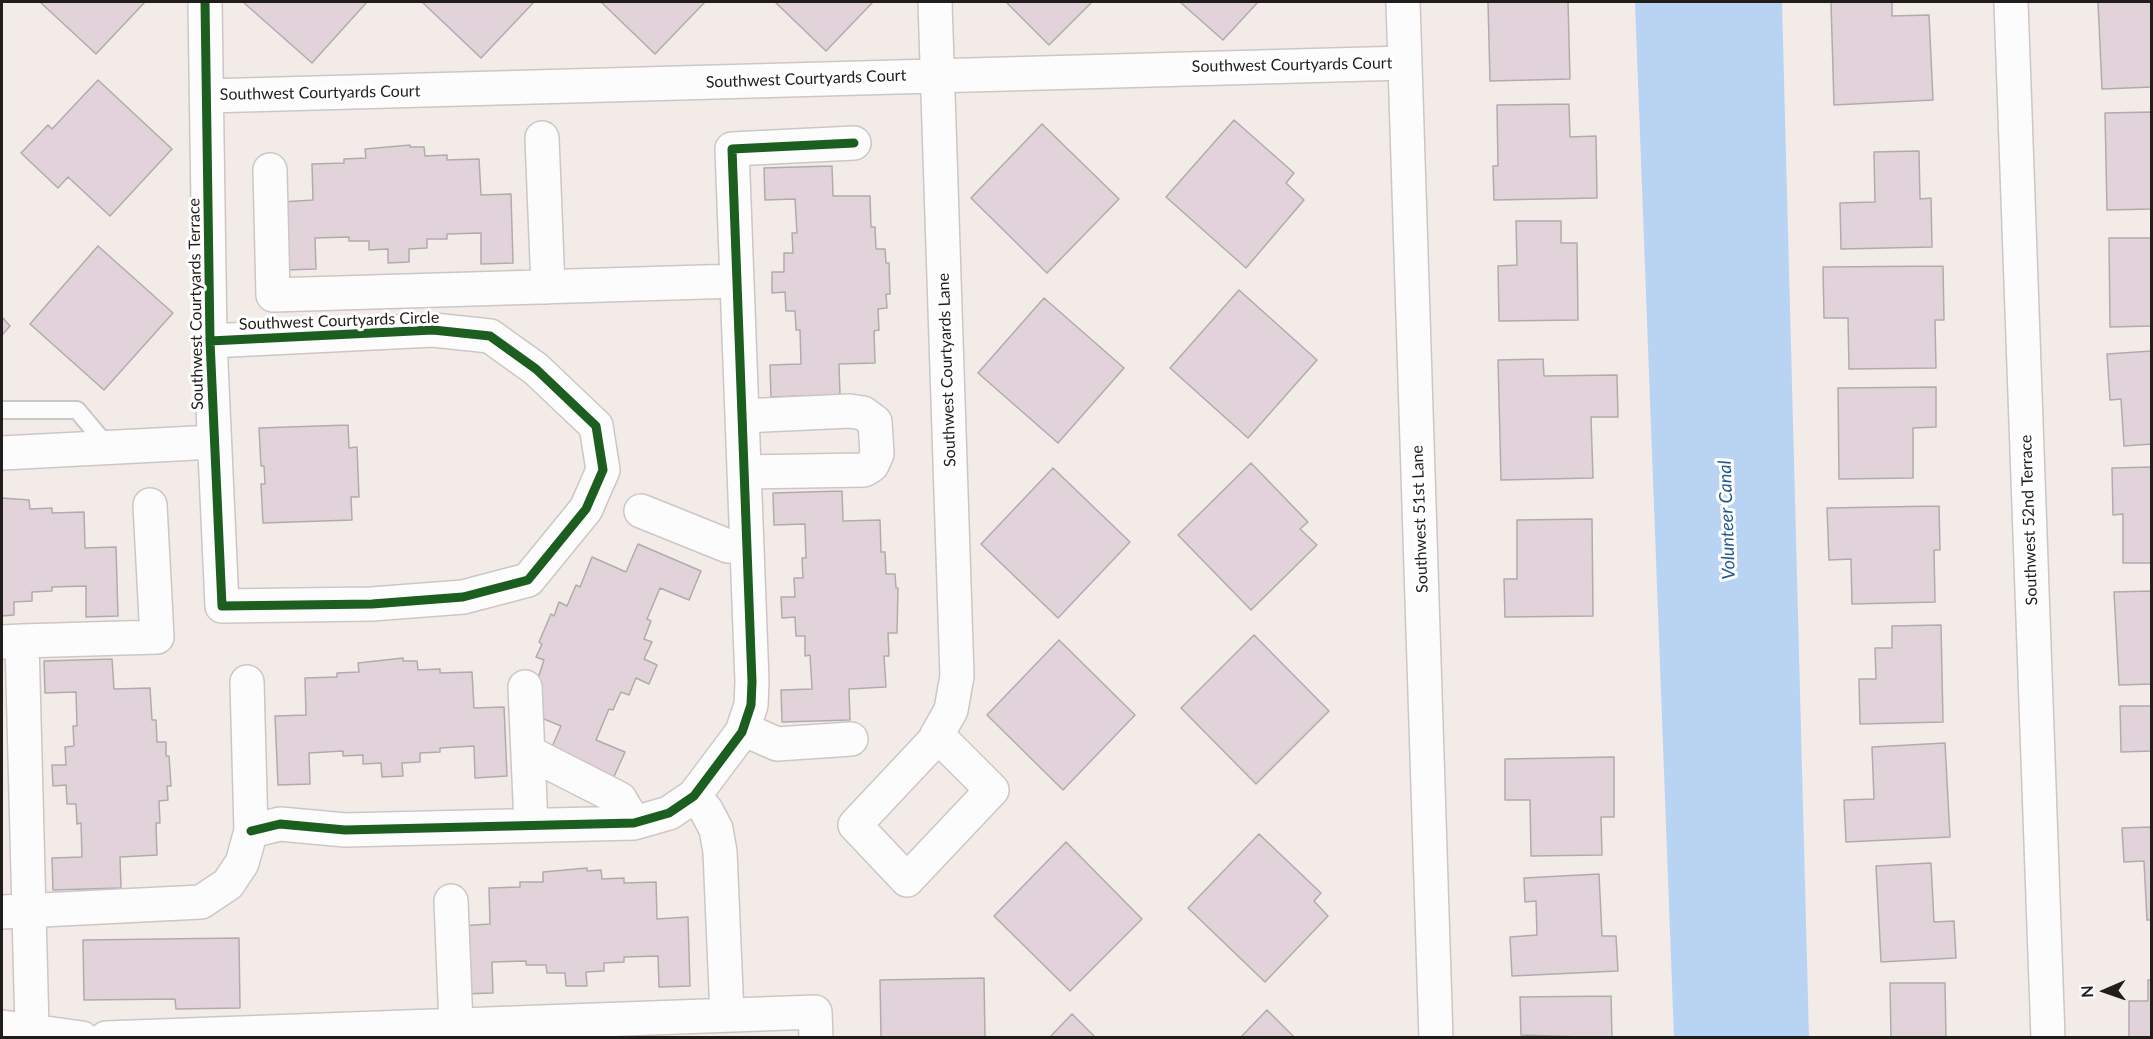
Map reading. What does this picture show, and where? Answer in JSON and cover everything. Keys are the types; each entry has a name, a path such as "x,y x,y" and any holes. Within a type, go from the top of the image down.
{"street":[{"name":"Southwest Courtyards Terrace","path":"205,2 210,341 222,606"},
{"name":"Southwest Courtyards Lane","path":"934,2 957,676 951,710 938,735"},
{"name":"Southwest 51st Lane","path":"1403,2 1436,1038"},
{"name":"Southwest 52nd Terrace","path":"2011,2 2048,1038"},
{"name":"Southwest Courtyards Court","path":"207,96 745,82 938,74 1405,63"},
{"path":"542,138 548,287"},
{"path":"251,831 280,824 345,830 634,823 669,813 694,796 743,729 751,705 732,149 854,143"},
{"path":"270,170 273,295 737,281"},
{"name":"Southwest Courtyards Circle","path":"210,341 433,330 490,336 536,369 596,426 603,470 586,509 528,580 463,597 372,604 222,606"},
{"path":"742,416 850,411 863,413 875,422 877,454 872,465 864,470 744,472"},
{"path":"2,453 214,442"},
{"path":"16,1028 12,641 157,637 150,505"},
{"path":"641,511 728,546 747,547"},
{"path":"15,912 201,902 228,884 242,864 251,831 247,682"},
{"path":"525,687 531,824"},
{"path":"743,729 777,744 851,739"},
{"path":"528,752 620,799 634,823"},
{"path":"694,796 706,810 716,829 720,852 727,1015"},
{"path":"451,901 456,1025"},
{"path":"2,1006 16,1028 82,1038"},
{"path":"106,1038 282,1034 456,1025 544,1030 727,1015 815,1012 816,1038"}],"lane":[{"path":"2,410 77,410 109,448"}],"water":[{"name":"Volunteer Canal","path":"1635,2 1782,2 1809,1037 1674,1037"}],"building":[{"path":"40,2 145,2 96,54"},
{"path":"243,2 367,2 312,63"},
{"path":"422,2 534,2 481,58"},
{"path":"601,2 705,2 655,54"},
{"path":"775,2 873,2 826,51"},
{"path":"1006,2 1092,2 1049,45"},
{"path":"1180,2 1258,2 1223,40"},
{"path":"1488,2 1568,2 1570,79 1490,81"},
{"path":"1831,2 1892,2 1892,16 1929,15 1933,100 1834,105"},
{"path":"2098,2 2152,2 2152,87 2102,89"},
{"path":"98,80 172,149 110,216 68,177 58,188 21,153 48,125 52,129"},
{"path":"1569,104 1570,137 1596,136 1597,198 1494,200 1493,166 1498,166 1497,105"},
{"path":"2152,112 2152,209 2107,210 2105,113"},
{"path":"1234,120 1294,173 1286,183 1304,200 1246,268 1166,197"},
{"path":"1042,124 1119,199 1047,273 971,198"},
{"path":"410,145 410,147 424,147 425,156 447,155 447,160 479,159 481,195 511,194 513,263 481,264 481,233 447,234 447,239 427,239 427,248 409,249 409,262 388,263 388,249 369,250 369,241 349,241 349,237 315,238 316,269 285,270 282,202 313,200 312,164 344,163 344,159 366,158 365,149"},
{"path":"1919,151 1920,199 1931,198 1932,247 1841,249 1840,203 1875,202 1874,152"},
{"path":"832,166 833,196 870,196 871,227 875,227 876,249 885,249 886,263 889,263 890,294 886,294 887,308 878,309 879,330 874,331 875,363 839,364 840,395 771,397 770,365 801,364 800,330 796,330 795,311 786,311 785,292 772,293 772,272 784,272 784,253 793,253 792,233 797,233 795,199 765,200 764,168"},
{"path":"1516,221 1561,221 1561,243 1577,243 1578,320 1499,321 1498,266 1517,265"},
{"path":"2109,238 2152,238 2152,326 2110,327"},
{"path":"98,246 173,313 104,390 30,324"},
{"path":"1943,266 1944,320 1935,320 1936,368 1849,369 1848,318 1824,318 1823,267"},
{"path":"1239,290 1317,360 1248,438 1170,368"},
{"path":"1044,298 1124,368 1058,443 978,373"},
{"path":"2,317 10,326 2,335"},
{"path":"2152,351 2152,444 2124,446 2121,399 2110,400 2107,354"},
{"path":"1543,359 1544,376 1617,375 1618,417 1591,417 1593,478 1501,480 1498,360"},
{"path":"1936,387 1936,427 1913,428 1913,478 1839,479 1838,388"},
{"path":"348,425 349,448 357,447 359,497 351,497 352,520 263,523 261,484 265,484 264,466 261,466 259,428"},
{"path":"1251,463 1308,522 1300,529 1317,545 1251,610 1178,535"},
{"path":"2152,467 2152,563 2123,563 2123,514 2113,515 2112,468"},
{"path":"1053,468 1130,542 1058,618 981,544"},
{"path":"842,491 843,521 880,520 881,552 885,552 886,574 895,574 896,588 898,588 897,633 888,633 889,656 884,656 886,687 849,689 850,720 782,722 781,690 812,689 810,655 805,656 805,636 796,636 795,617 782,618 781,597 795,597 794,578 803,578 802,558 806,558 805,524 774,525 773,493"},
{"path":"2,498 29,500 30,509 52,508 52,513 84,512 85,548 116,547 118,616 86,617 86,586 52,587 52,591 32,592 32,601 14,602 14,615 2,616"},
{"path":"1939,506 1940,550 1934,550 1935,602 1852,604 1851,559 1829,560 1827,508"},
{"path":"1592,519 1593,616 1505,617 1504,579 1517,579 1517,520"},
{"path":"638,544 701,571 689,600 660,588 647,619 651,621 644,639 652,642 644,659 657,665 649,684 636,678 629,695 621,692 613,710 609,709 596,740 625,752 612,781 549,754 561,726 527,712 544,660 536,657 542,644 539,642 551,614 554,616 559,602 567,606 576,585 580,587 592,557 626,572"},
{"path":"2152,591 2152,684 2119,685 2114,592"},
{"path":"1941,625 1943,722 1860,724 1859,679 1876,679 1875,648 1892,648 1892,626"},
{"path":"1254,635 1329,711 1256,784 1181,708"},
{"path":"1059,640 1135,715 1063,790 987,715"},
{"path":"403,658 403,661 417,661 418,670 440,669 440,673 472,672 474,708 504,707 507,776 475,778 474,746 440,748 440,752 420,753 420,762 402,763 403,776 382,777 381,763 363,764 363,755 343,756 343,751 309,753 310,784 278,785 275,716 306,715 305,678 337,677 337,673 359,672 358,663"},
{"path":"112,659 114,689 150,688 152,720 156,720 157,742 166,742 171,786 167,786 168,800 159,801 160,823 156,823 157,855 120,857 121,888 53,890 52,858 82,857 81,823 77,824 76,804 67,804 66,785 53,786 52,765 66,765 65,747 74,746 73,726 77,726 76,692 45,693 44,661"},
{"path":"2120,706 2152,706 2152,751 2121,752"},
{"path":"1945,743 1950,837 1846,842 1844,800 1874,799 1872,747"},
{"path":"1614,757 1614,817 1601,817 1602,855 1531,856 1530,800 1505,800 1505,759"},
{"path":"2152,827 2152,920 2147,920 2144,861 2124,862 2122,828"},
{"path":"1259,834 1321,893 1314,901 1328,916 1265,982 1188,908"},
{"path":"1066,842 1142,919 1070,991 994,916"},
{"path":"1931,863 1934,922 1954,921 1956,958 1881,962 1876,866"},
{"path":"587,868 587,871 601,870 602,879 624,878 624,883 656,882 657,919 688,917 690,986 659,987 658,956 624,957 624,962 604,963 604,971 586,972 587,986 566,986 565,973 547,973 546,965 526,965 526,961 492,962 493,993 462,994 459,926 490,924 489,888 520,887 520,882 543,882 543,872"},
{"path":"1599,874 1602,936 1616,936 1618,971 1512,976 1510,937 1537,935 1536,901 1525,902 1524,878"},
{"path":"239,938 240,1008 176,1009 175,999 84,1000 83,940"},
{"path":"984,978 985,1038 881,1038 880,980"},
{"path":"2148,980 2152,980 2152,1038 2129,1038 2129,1001 2148,1001"},
{"path":"1890,983 1945,983 1946,1038 1891,1038"},
{"path":"1611,996 1612,1038 1521,1035 1520,997"},
{"path":"1267,1010 1295,1038 1240,1038"},
{"path":"1072,1014 1096,1038 1049,1038"}],"cycle path":[{"path":"205,2 210,341 222,606 372,604 463,597 528,580 586,509 603,470 596,426 536,369 490,336 433,330 210,341"},
{"path":"251,831 280,824 345,830 634,823 669,813 694,796 742,732 751,705 732,149 854,143"}]}
